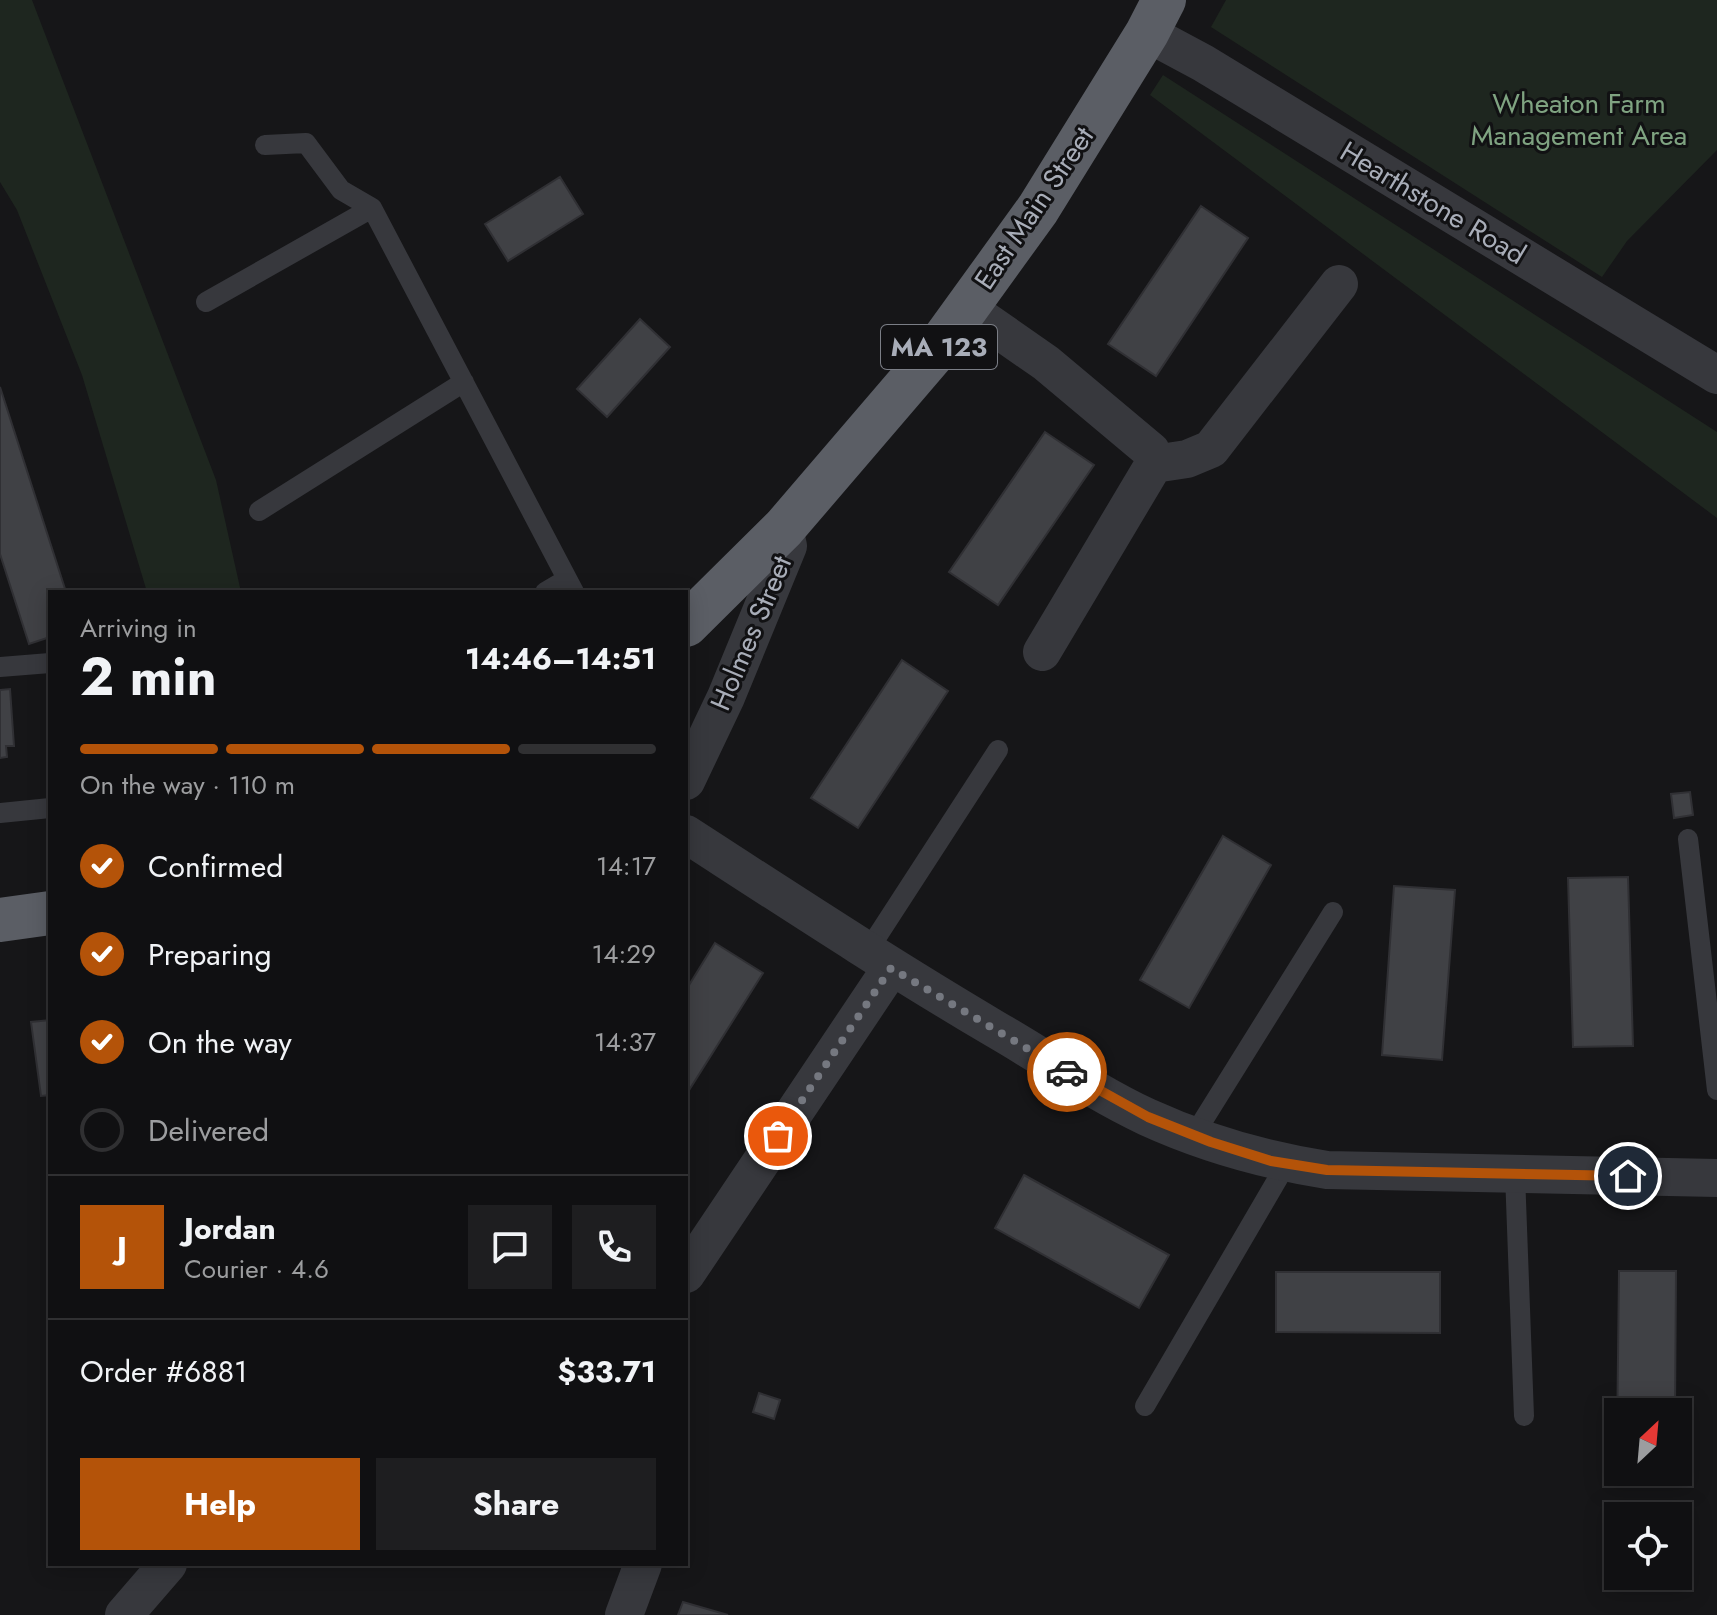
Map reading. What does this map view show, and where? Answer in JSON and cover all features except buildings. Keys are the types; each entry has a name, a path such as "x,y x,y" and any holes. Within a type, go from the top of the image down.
{"highway":[{"name":"East Main Street","path":"688,623 784,528 934,353 1038,209 1156,17"},
{"path":"0,920 48,913"}],"street":[{"name":"Hearthstone Road","path":"1156,17 1203,63 1717,375"},
{"path":"1154,464 1187,459 1211,449 1339,284"},
{"path":"967,308 1046,363 1151,451 1154,464 1042,652"},
{"name":"Holmes Street","path":"688,777 726,697 788,546 784,528"},
{"path":"688,835 879,960 1103,1094 1148,1117 1271,1161 1327,1170 1717,1178"},
{"path":"688,1271 879,960"},
{"path":"124,1615 166,1566"},
{"path":"624,1615 642,1566"}],"lane":[{"path":"265,145 306,143 341,190 372,208 570,586"},
{"path":"206,302 372,208"},
{"path":"259,511 464,382"},
{"path":"0,667 48,663"},
{"path":"879,960 998,750"},
{"path":"0,813 48,808"},
{"path":"1688,839 1717,1090"},
{"path":"1194,1135 1333,912"},
{"path":"1145,1406 1287,1163"},
{"path":"1515,1174 1524,1416"}],"green space":[{"path":"0,0 32,0 216,480 241,590 146,590 82,375 17,210 0,182"},
{"name":"Wheaton Farm Management Area","path":"1226,0 1717,0 1717,150 1627,241 1602,277 1211,27"},
{"path":"1163,75 1717,432 1717,518 1150,95"}],"way so far":[{"path":"778,1136 891,968 1067,1072"}],"route":[{"path":"1067,1072 1148,1117 1271,1161 1327,1170 1628,1176"}]}
